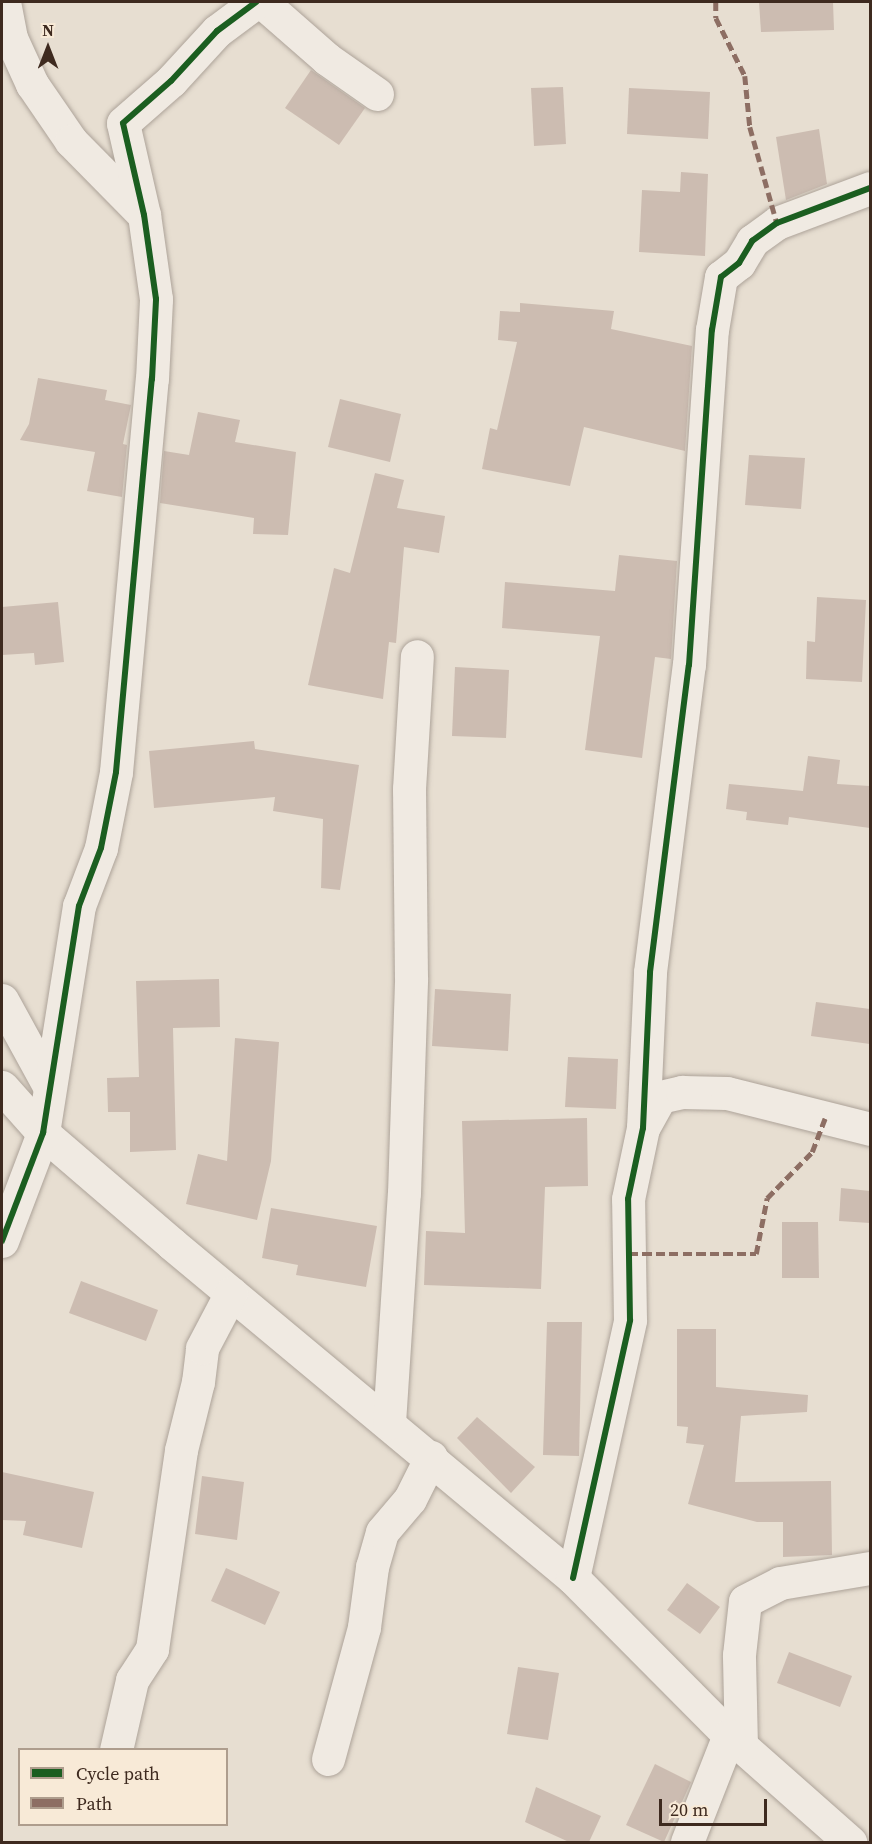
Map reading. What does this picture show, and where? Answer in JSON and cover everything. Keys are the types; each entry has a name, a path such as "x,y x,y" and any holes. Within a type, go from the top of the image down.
{"street":[{"path":"4,2 11,38 32,84 71,141 144,215"},
{"path":"2,1242 43,1133 79,906 101,848 117,772 153,368 156,299 144,215 123,123 171,81 217,31 256,2"},
{"path":"262,2 327,59 377,94"},
{"path":"573,1578 630,1320 628,1199 643,1128 650,972 689,665 712,330 721,277 739,263 752,241 777,223 870,188"},
{"path":"389,1423 404,1182 411,978 409,789 417,656"},
{"path":"2,1000 49,1086"},
{"path":"2,1087 43,1133 573,1578 735,1740 850,1842"},
{"path":"643,1128 660,1097 682,1092 727,1093 870,1129"},
{"path":"116,1748 132,1680 152,1649 182,1450 198,1382 202,1348 231,1293"},
{"path":"328,1759 364,1627 372,1567 382,1532 410,1498 430,1457"},
{"path":"687,1842 735,1740 739,1655 745,1601 780,1584 870,1568"}],"building":[{"path":"759,2 833,2 834,30 761,32"},
{"path":"311,70 365,108 339,145 285,108"},
{"path":"563,87 566,144 534,146 531,88"},
{"path":"629,88 710,92 708,139 627,134"},
{"path":"819,129 827,184 786,200 776,137"},
{"path":"681,172 708,174 705,256 639,252 642,190 680,192"},
{"path":"520,303 614,311 611,329 692,346 685,451 584,427 570,486 482,469 490,428 497,430 517,342 498,340 500,311 520,312"},
{"path":"38,378 107,390 105,400 131,405 123,444 127,445 122,497 87,491 95,452 20,440 29,424"},
{"path":"340,399 401,414 390,462 328,447"},
{"path":"198,412 240,420 235,442 296,452 288,535 253,534 254,518 160,503 164,451 189,455"},
{"path":"749,455 805,458 801,509 745,505"},
{"path":"375,473 404,480 397,508 445,516 439,553 404,547 396,643 389,642 383,699 308,685 334,568 350,573"},
{"path":"619,555 677,561 671,659 655,657 642,758 585,750 600,636 502,628 505,582 615,591"},
{"path":"817,597 866,600 862,682 806,679 807,641 815,642"},
{"path":"58,602 64,662 35,665 34,653 2,655 2,607"},
{"path":"455,667 509,670 506,738 452,736"},
{"path":"254,741 255,749 359,765 340,890 321,888 323,819 273,811 275,797 154,808 149,751"},
{"path":"808,756 840,760 837,784 870,786 870,828 789,817 788,825 746,820 747,812 726,809 729,784 803,791"},
{"path":"219,979 220,1027 173,1028 176,1150 130,1152 130,1112 108,1112 107,1078 139,1077 136,981"},
{"path":"435,989 511,994 508,1051 432,1046"},
{"path":"816,1002 870,1009 870,1044 811,1036"},
{"path":"235,1038 279,1042 271,1161 257,1220 186,1204 198,1154 227,1161"},
{"path":"568,1057 618,1059 616,1109 565,1107"},
{"path":"587,1118 588,1186 545,1187 541,1289 424,1285 426,1231 465,1233 462,1121"},
{"path":"841,1188 870,1191 870,1223 839,1221"},
{"path":"271,1208 377,1226 366,1287 296,1275 298,1265 262,1258"},
{"path":"782,1222 818,1222 819,1278 782,1278"},
{"path":"81,1281 158,1310 146,1341 69,1313"},
{"path":"547,1322 582,1322 579,1456 543,1455"},
{"path":"677,1329 716,1329 716,1387 808,1395 807,1412 741,1416 735,1482 831,1481 832,1555 783,1557 783,1522 757,1522 688,1504 704,1445 686,1443 688,1427 677,1426"},
{"path":"477,1417 535,1467 511,1493 457,1438"},
{"path":"2,1472 94,1492 82,1548 23,1535 26,1521 2,1520"},
{"path":"202,1476 244,1482 237,1540 195,1534"},
{"path":"226,1568 280,1592 265,1625 211,1601"},
{"path":"687,1583 720,1607 700,1634 667,1610"},
{"path":"789,1652 852,1676 840,1707 777,1683"},
{"path":"518,1667 559,1673 548,1740 507,1734"},
{"path":"655,1764 691,1782 664,1842 626,1825"},
{"path":"536,1787 601,1816 589,1842 569,1842 525,1822"}],"marked path":[{"path":"716,2 716,18 745,76 750,127 777,223"},
{"path":"629,1254 756,1254 767,1198 812,1152 825,1118"}],"cycle path":[{"path":"2,1241 43,1133 79,906 101,848 116,772 152,379 156,299 144,215 123,123 171,81 217,31 256,2"},
{"path":"573,1578 630,1320 628,1199 643,1128 650,972 689,665 712,330 721,277 739,263 752,241 777,223 870,188"}]}
